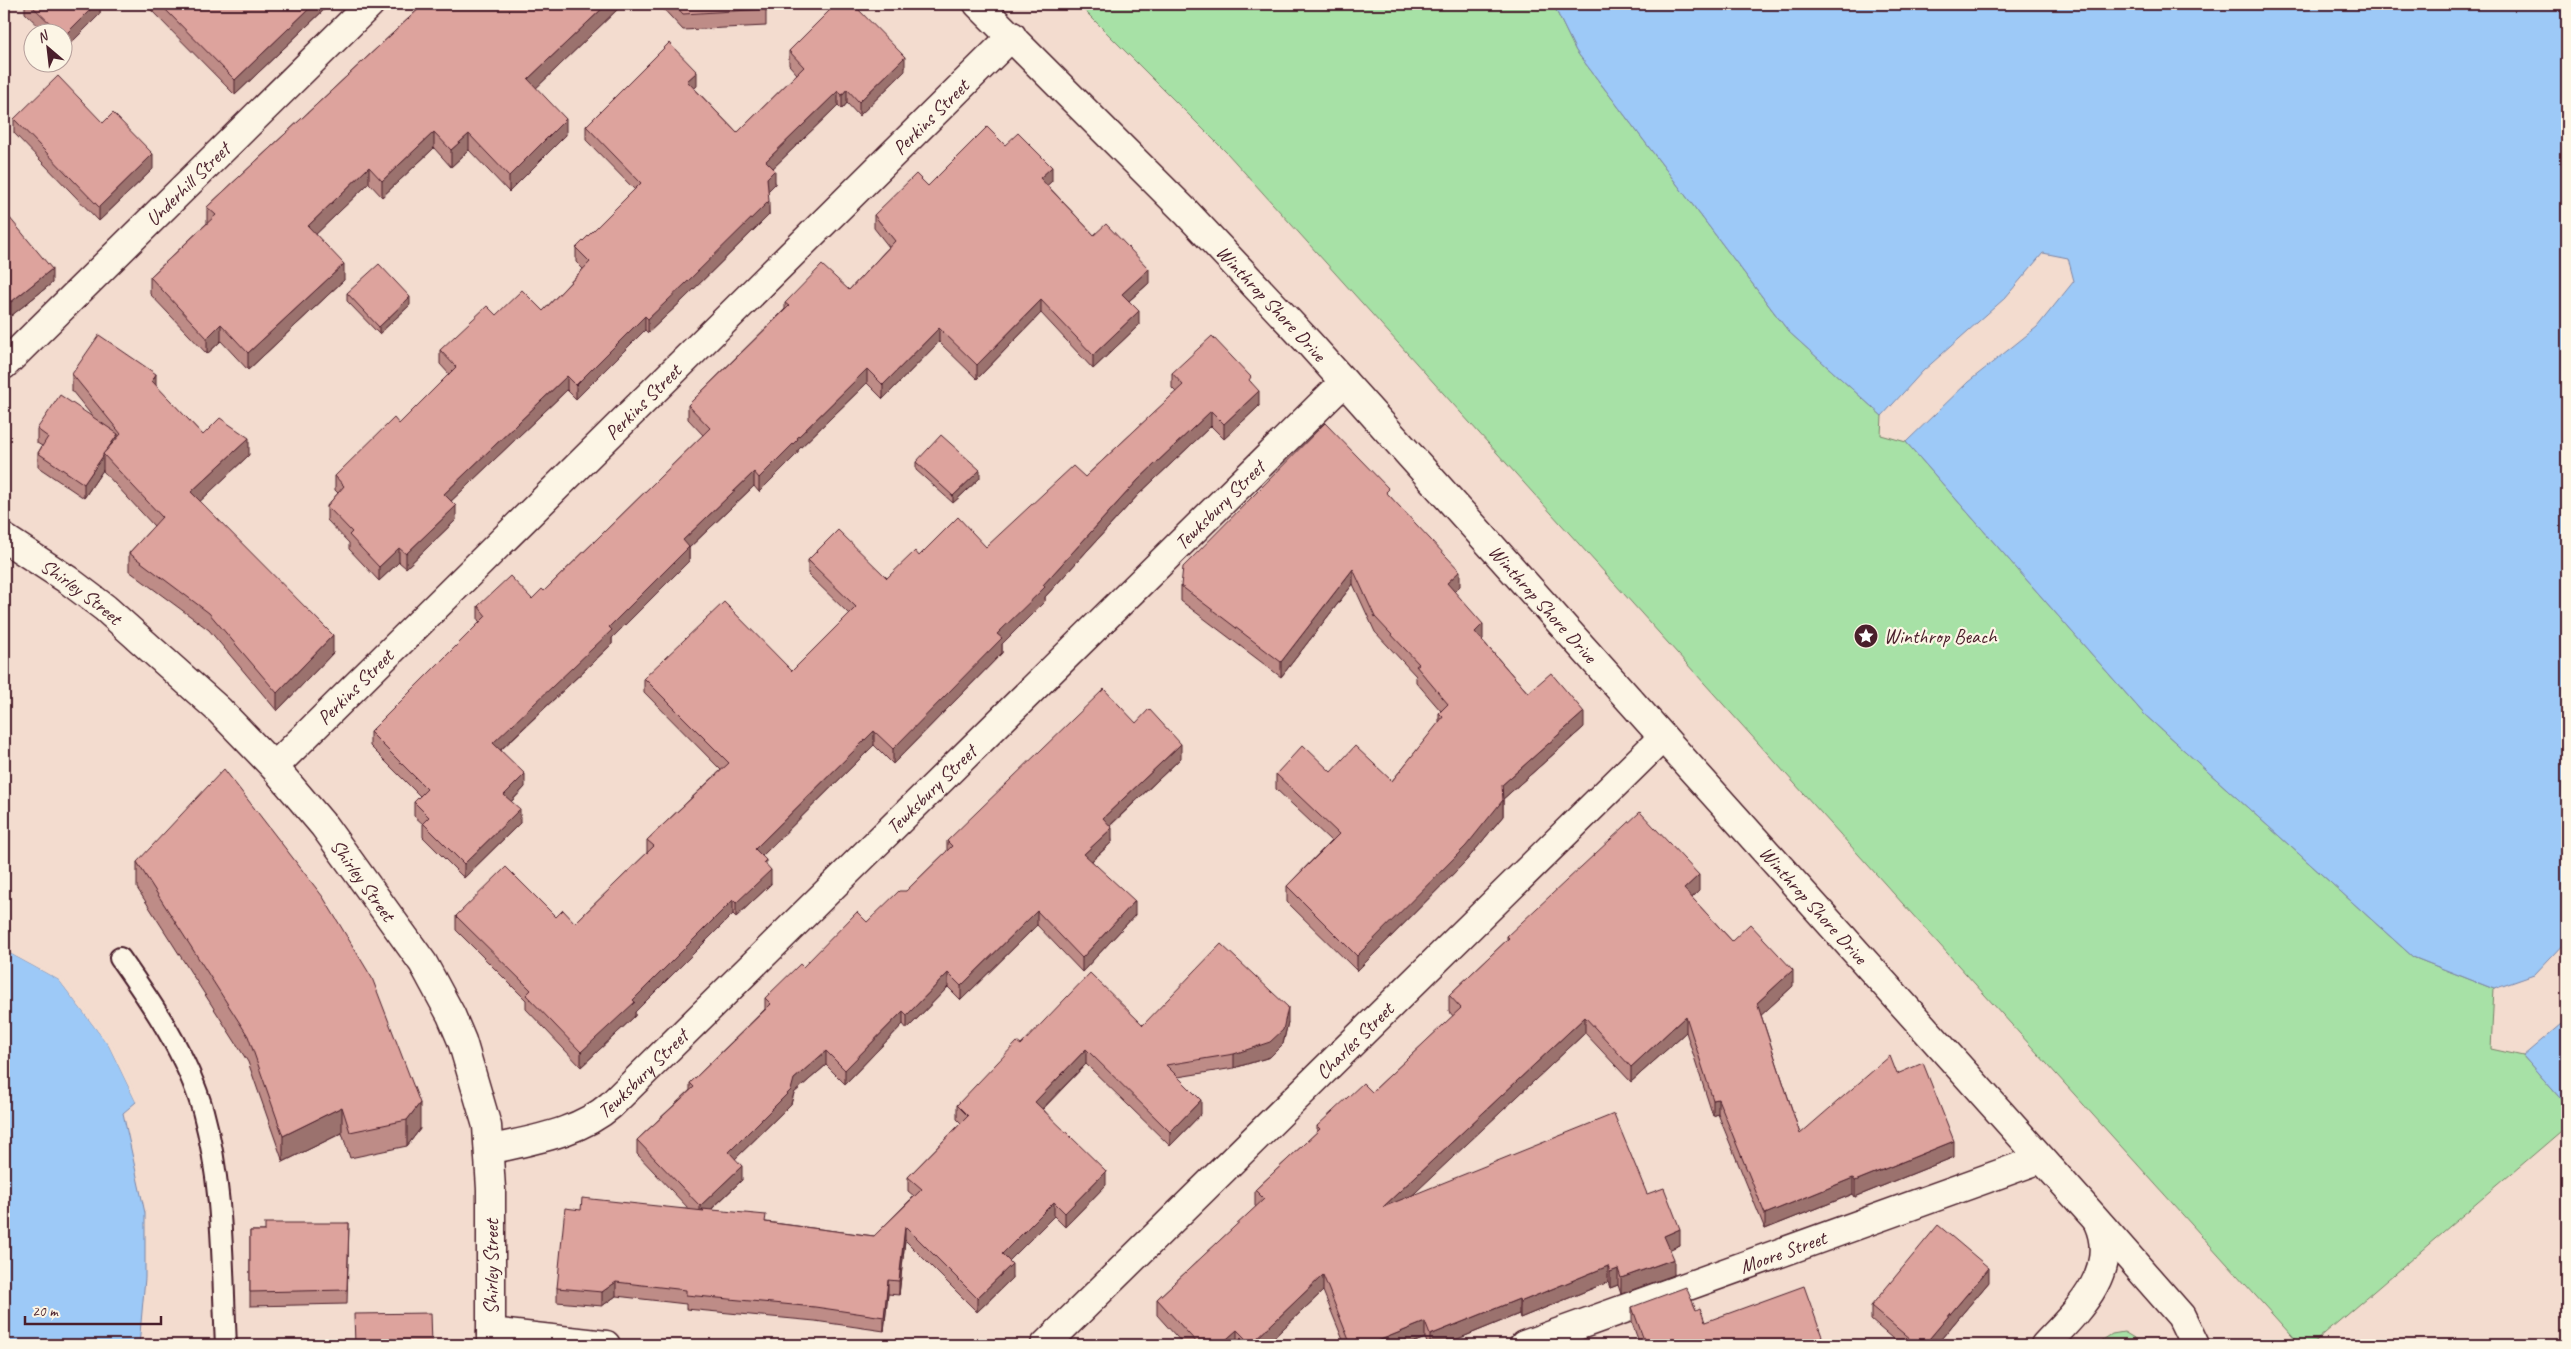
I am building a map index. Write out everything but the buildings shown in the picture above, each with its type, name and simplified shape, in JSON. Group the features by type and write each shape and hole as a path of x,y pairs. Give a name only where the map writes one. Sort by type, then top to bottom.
{"street":[{"name":"Underhill Street","path":"4,365 370,4"},
{"name":"Winthrop Shore Drive","path":"978,4 1012,36 1234,261 1344,382 2093,1216 2181,1316 2195,1345"},
{"name":"Perkins Street","path":"274,767 1012,36"},
{"name":"Tewksbury Street","path":"489,1150 577,1127 596,1118 611,1105 1344,382"},
{"name":"Shirley Street","path":"4,538 68,580 105,608 219,710 274,767 348,857 410,943 437,987 451,1015 470,1065 487,1126 489,1150 491,1338"},
{"name":"Charles Street","path":"1045,1345 1662,737"},
{"name":"Moore Street","path":"1524,1345 2041,1159"},
{"name":"Winthrop Shore Drive","path":"2045,1345 2078,1308 2102,1269 2106,1252 2098,1224 2093,1216"},
{"path":"491,1338 606,1345"}],"lane":[{"path":"120,958 169,1035 190,1075 202,1110 212,1150 218,1195 226,1345"}],"green space":[{"name":"Winthrop Beach","path":"1078,4 1553,4 1576,51 1789,332 1882,416 1881,435 1906,442 2144,714 2413,957 2494,989 2491,1049 2523,1056 2567,1106 2567,1126 2311,1345 2300,1345 1227,153"},
{"path":"2124,1332 2146,1345 2095,1345 2112,1334"}],"water":[{"path":"1553,4 2567,4 2567,940 2534,975 2494,989 2413,957 2144,714 1906,442 1968,382 2037,327 2074,281 2068,258 2043,253 2005,298 1923,371 1882,416 1789,332 1576,51"},
{"path":"4,950 59,980 109,1046 136,1102 123,1113 145,1213 145,1278 139,1345 4,1345"},
{"path":"2567,1019 2567,1106 2523,1056"}],"pier":[{"path":"4,948 61,978 111,1044 138,1100 136,1102 109,1046 59,980 4,950"}],"place":[{"name":"Winthrop Beach","path":"1866,636"}]}
